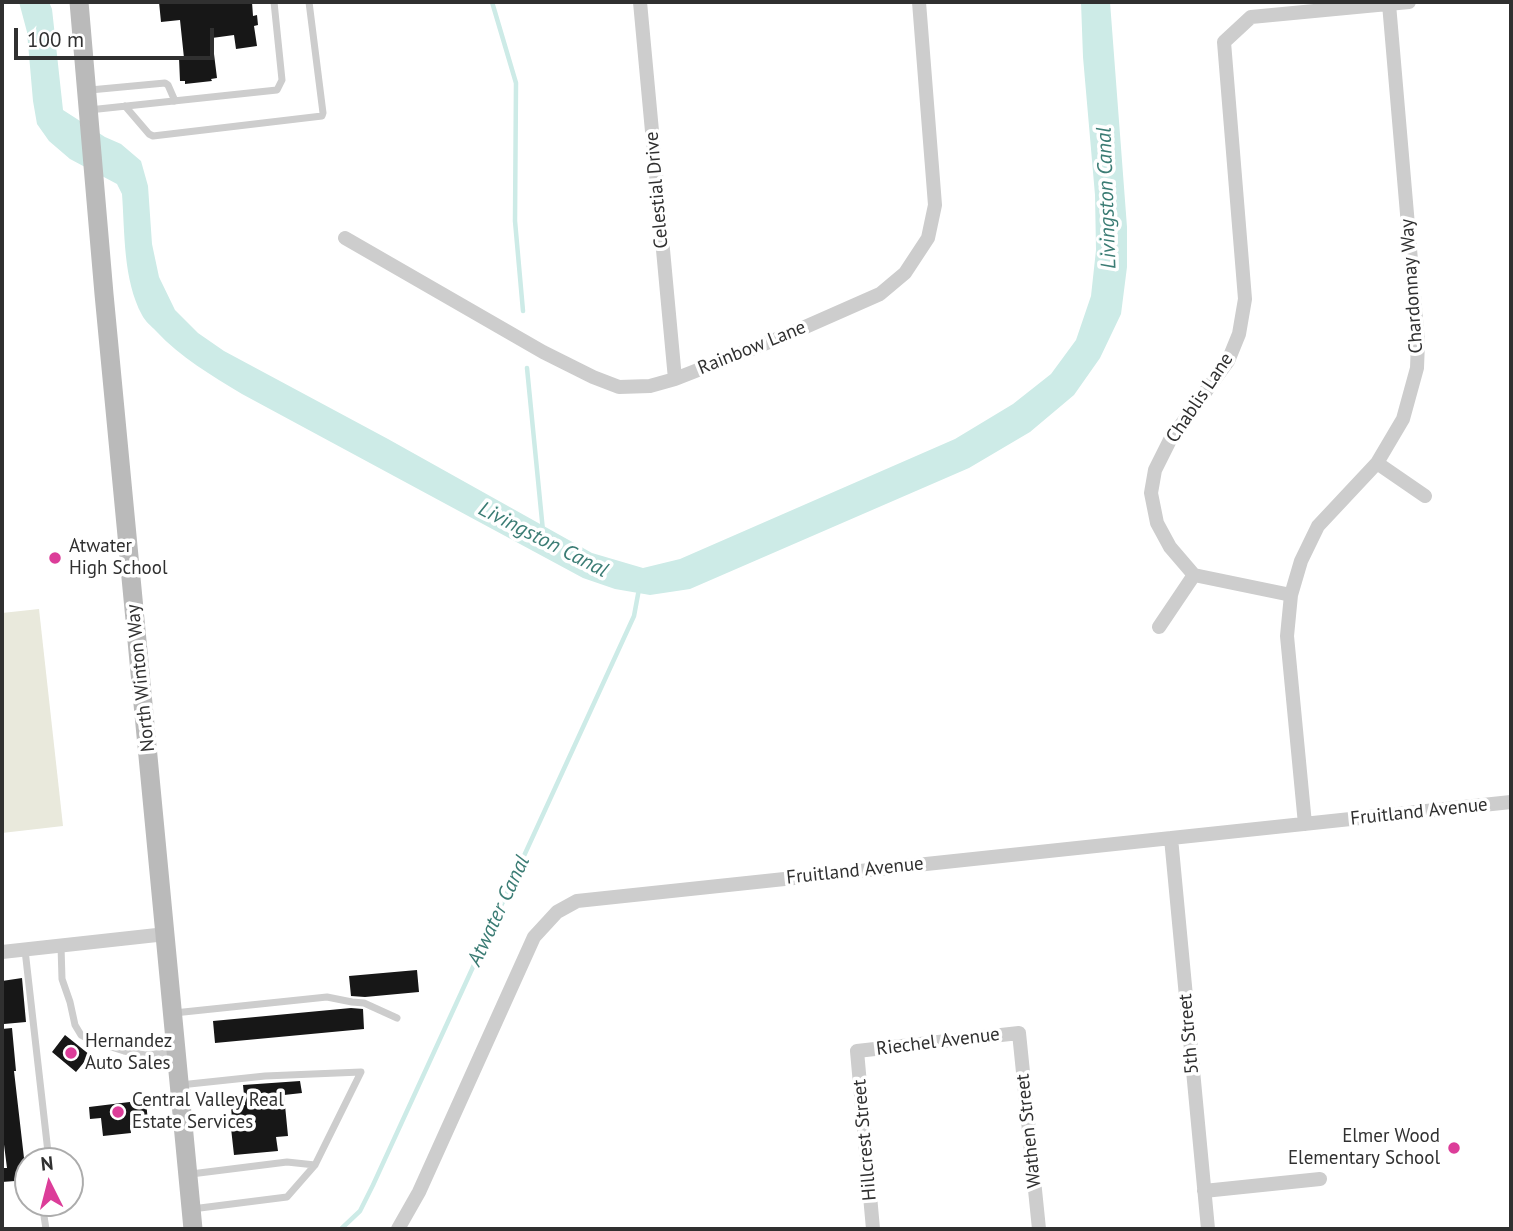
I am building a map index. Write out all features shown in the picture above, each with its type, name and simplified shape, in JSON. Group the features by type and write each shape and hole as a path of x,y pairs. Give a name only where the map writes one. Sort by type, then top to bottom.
{"main road":[{"name":"North Winton Way","path":"79,2 105,308 193,1229"}],"street":[{"name":"Celestial Drive","path":"640,2 675,379"},
{"name":"Rainbow Lane","path":"345,238 543,352 619,387 650,386 675,379 787,335 880,294 905,273 928,238 934,205 919,2"},
{"path":"1272,8 1409,2"},
{"name":"Chardonnay Way","path":"1305,824 1287,636 1291,594 1301,561 1318,526 1377,463 1403,419 1417,368 1418,342 1389,4"},
{"name":"Chablis Lane","path":"1194,575 1170,547 1157,523 1151,493 1155,470 1170,440 1228,361 1239,334 1245,299 1224,42 1251,17 1272,8"},
{"path":"1377,463 1425,496"},
{"path":"1159,627 1194,575 1291,594"},
{"name":"Fruitland Avenue","path":"398,1229 419,1192 534,937 557,912 577,901 1511,802"},
{"name":"5th Street","path":"1171,838 1208,1229"},
{"path":"2,952 166,934"},
{"name":"Riechel Avenue","path":"857,1051 1019,1033"},
{"name":"Wathen Street","path":"1019,1033 1039,1229"},
{"name":"Hillcrest Street","path":"857,1051 873,1229"},
{"path":"1204,1191 1320,1179"}],"lane":[{"path":"88,107 125,106 277,90 282,80 274,2"},
{"path":"125,106 153,136 322,116 309,2"},
{"path":"88,107 161,83 168,85 176,101"},
{"path":"61,946 62,979 75,1025 81,1035 124,1051 145,1055 176,1051"},
{"path":"25,950 47,1147"},
{"path":"173,1013 327,997 364,1003 397,1018"},
{"path":"180,1085 265,1076 361,1072 315,1165 288,1197 191,1209"},
{"path":"188,1174 287,1161 315,1165"}],"shaded area":[{"path":"39,609 63,826 2,833 2,613"}],"water":[{"name":"Livingston Canal","path":"19,2 49,2 52,9 63,110 121,144 141,161 148,186 152,244 159,277 175,310 198,333 224,351 592,553 643,568 680,559 955,439 1013,404 1051,374 1076,340 1091,296 1096,250 1095,195 1081,2 1110,2 1127,227 1127,267 1121,314 1100,358 1074,395 1030,432 969,468 690,589 650,595 615,589 583,578 242,394 197,366 166,341 143,317 131,287 122,194 117,184 70,159 49,141 37,124 27,32"}],"building":[{"path":"159,2 252,2 253,16 257,15 258,25 254,26 257,46 236,49 234,35 212,38 217,78 185,84 185,81 180,81 179,58 184,58 180,20 161,22"},
{"path":"417,970 419,992 351,996 349,976"},
{"path":"22,978 26,1022 4,1024 2,981"},
{"path":"363,1009 364,1029 215,1043 213,1021"},
{"path":"12,1028 23,1147 14,1147 14,1181 2,1182 2,1168 7,1168 2,1129 2,1029"},
{"name":"Hernandez Auto Sales","path":"65,1035 90,1055 76,1072 52,1052"},
{"path":"300,1081 302,1093 284,1095 288,1136 276,1137 278,1151 234,1155 231,1106 245,1105 243,1085"},
{"name":"Central Valley Real Estate Services","path":"146,1100 148,1123 130,1125 131,1133 103,1136 101,1118 90,1119 89,1107"}],"waterway":[{"path":"492,2 516,83 515,221 523,311"},
{"name":"Livingston Canal","path":"527,368 543,531"},
{"name":"Atwater Canal","path":"341,1229 360,1211 373,1185 634,616 639,589"}],"place":[{"name":"Atwater High School","path":"55,558"},
{"name":"Hernandez Auto Sales","path":"71,1053"},
{"name":"Central Valley Real Estate Services","path":"118,1112"},
{"name":"Elmer Wood Elementary School","path":"1454,1148"}]}
